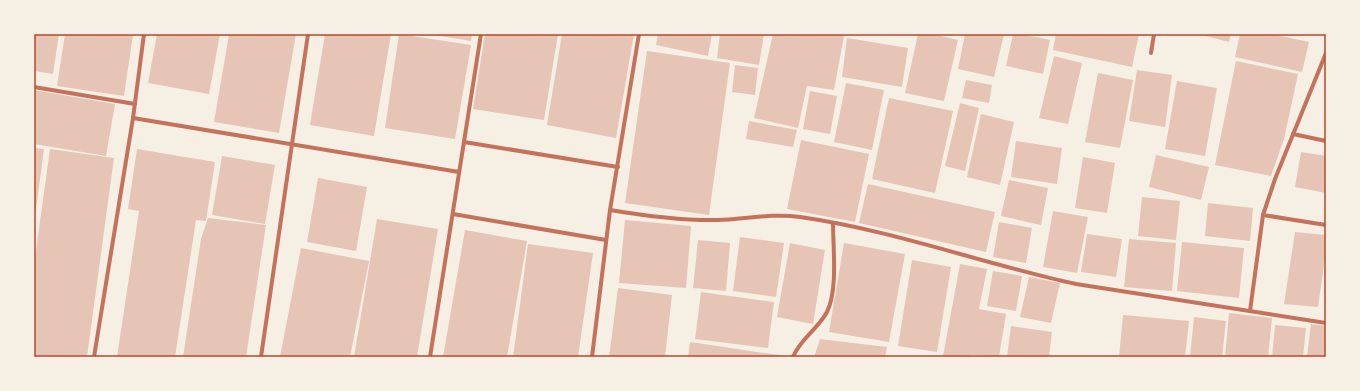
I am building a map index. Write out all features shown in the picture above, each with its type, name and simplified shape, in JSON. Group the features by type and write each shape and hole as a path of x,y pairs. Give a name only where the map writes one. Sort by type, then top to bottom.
{"street":[{"path":"94,357 133,118 144,34"},
{"path":"261,357 308,34"},
{"path":"430,357 481,34"},
{"path":"592,357 610,210 639,34"},
{"path":"1151,53 1154,34"},
{"path":"1250,312 1262,215 1326,53"},
{"path":"34,87 135,104"},
{"path":"133,118 459,172"},
{"path":"1294,134 1326,141"},
{"path":"464,142 618,167"},
{"path":"610,210 654,217 718,220 798,217 833,222 1056,279 1250,312 1326,323"},
{"path":"453,214 606,240"},
{"path":"1262,215 1326,225"},
{"path":"793,357 803,339 820,322 829,306 833,289 833,222"}],"building":[{"path":"34,34 59,34 53,74 34,71"},
{"path":"65,34 133,34 124,96 57,86"},
{"path":"157,34 220,34 209,94 148,83"},
{"path":"229,34 296,34 279,133 214,122"},
{"path":"325,34 391,34 374,136 310,125"},
{"path":"399,34 471,45 455,139 385,128"},
{"path":"428,34 472,34 471,41"},
{"path":"485,34 558,34 544,120 473,109"},
{"path":"562,34 634,34 616,138 547,125"},
{"path":"658,34 712,34 708,56 656,45"},
{"path":"720,34 764,34 759,65 717,58"},
{"path":"773,34 840,34 844,36 834,90 807,86 798,128 754,118"},
{"path":"918,34 932,34 958,40 944,101 905,93"},
{"path":"965,34 1004,34 994,77 958,69"},
{"path":"1013,34 1021,34 1050,40 1043,74 1006,66"},
{"path":"1056,34 1139,34 1132,67 1053,50"},
{"path":"1198,34 1231,34 1229,42"},
{"path":"1240,34 1272,34 1309,42 1302,72 1235,57"},
{"path":"847,38 908,48 902,87 842,77"},
{"path":"647,51 730,63 709,215 625,203"},
{"path":"1054,56 1082,63 1068,124 1039,118"},
{"path":"1236,61 1298,74 1284,139 1271,176 1215,165"},
{"path":"735,65 758,68 755,95 732,92"},
{"path":"1137,70 1172,75 1165,127 1129,121"},
{"path":"1098,73 1133,80 1120,148 1085,142"},
{"path":"966,80 992,85 989,103 962,98"},
{"path":"1177,81 1217,88 1205,156 1165,149"},
{"path":"846,83 884,90 872,150 834,142"},
{"path":"34,90 115,104 106,156 34,144"},
{"path":"810,91 837,96 830,134 803,129"},
{"path":"889,98 953,111 935,193 872,179"},
{"path":"960,103 979,108 965,171 945,166"},
{"path":"981,114 1014,122 1000,185 967,177"},
{"path":"749,121 797,130 793,147 746,139"},
{"path":"801,140 869,154 855,222 787,209"},
{"path":"1016,141 1062,148 1057,184 1011,177"},
{"path":"34,148 44,149 35,217 34,217"},
{"path":"50,149 114,158 87,357 34,357 34,265"},
{"path":"137,149 215,162 206,221 196,220 175,357 117,357 139,211 128,209"},
{"path":"1301,152 1326,156 1326,193 1295,187"},
{"path":"1156,155 1209,167 1201,200 1149,187"},
{"path":"222,156 275,165 265,224 212,215"},
{"path":"1083,157 1115,163 1107,213 1075,208"},
{"path":"318,178 367,187 356,251 307,242"},
{"path":"1009,180 1048,188 1041,225 1001,216"},
{"path":"868,184 995,212 986,252 859,223"},
{"path":"1142,197 1180,201 1176,240 1138,236"},
{"path":"1208,203 1253,208 1250,241 1205,236"},
{"path":"1053,211 1088,217 1077,273 1043,267"},
{"path":"208,218 266,225 246,357 183,357 201,239"},
{"path":"377,219 438,229 417,357 354,357"},
{"path":"625,220 691,226 686,288 619,283"},
{"path":"999,222 1032,228 1026,263 993,257"},
{"path":"465,230 527,241 507,357 443,357"},
{"path":"1295,232 1326,235 1326,250 1318,307 1284,304"},
{"path":"1087,234 1122,239 1116,277 1081,272"},
{"path":"740,237 784,243 776,297 733,291"},
{"path":"1129,239 1176,243 1172,291 1124,287"},
{"path":"698,240 730,243 726,291 693,288"},
{"path":"1182,242 1244,248 1239,298 1177,291"},
{"path":"790,243 825,250 813,324 777,317"},
{"path":"844,243 905,254 889,342 829,332"},
{"path":"528,244 593,253 578,357 513,357"},
{"path":"301,248 369,261 350,357 280,357"},
{"path":"912,260 951,267 937,352 898,346"},
{"path":"960,264 987,269 979,309 1006,314 999,357 971,355 970,357 943,356"},
{"path":"993,271 1022,276 1016,311 987,306"},
{"path":"1029,277 1060,283 1051,323 1020,317"},
{"path":"618,288 672,295 665,357 609,357"},
{"path":"701,292 774,302 768,348 695,339"},
{"path":"1229,313 1272,318 1268,357 1225,357"},
{"path":"1123,315 1189,321 1185,357 1119,357"},
{"path":"1194,317 1226,321 1222,357 1190,357"},
{"path":"1311,324 1326,326 1326,357 1307,357"},
{"path":"1275,325 1306,328 1303,357 1272,357"},
{"path":"1011,326 1052,332 1049,357 1007,357"},
{"path":"820,339 887,347 885,357 814,357"},
{"path":"690,342 785,356 785,357 688,357"}]}
